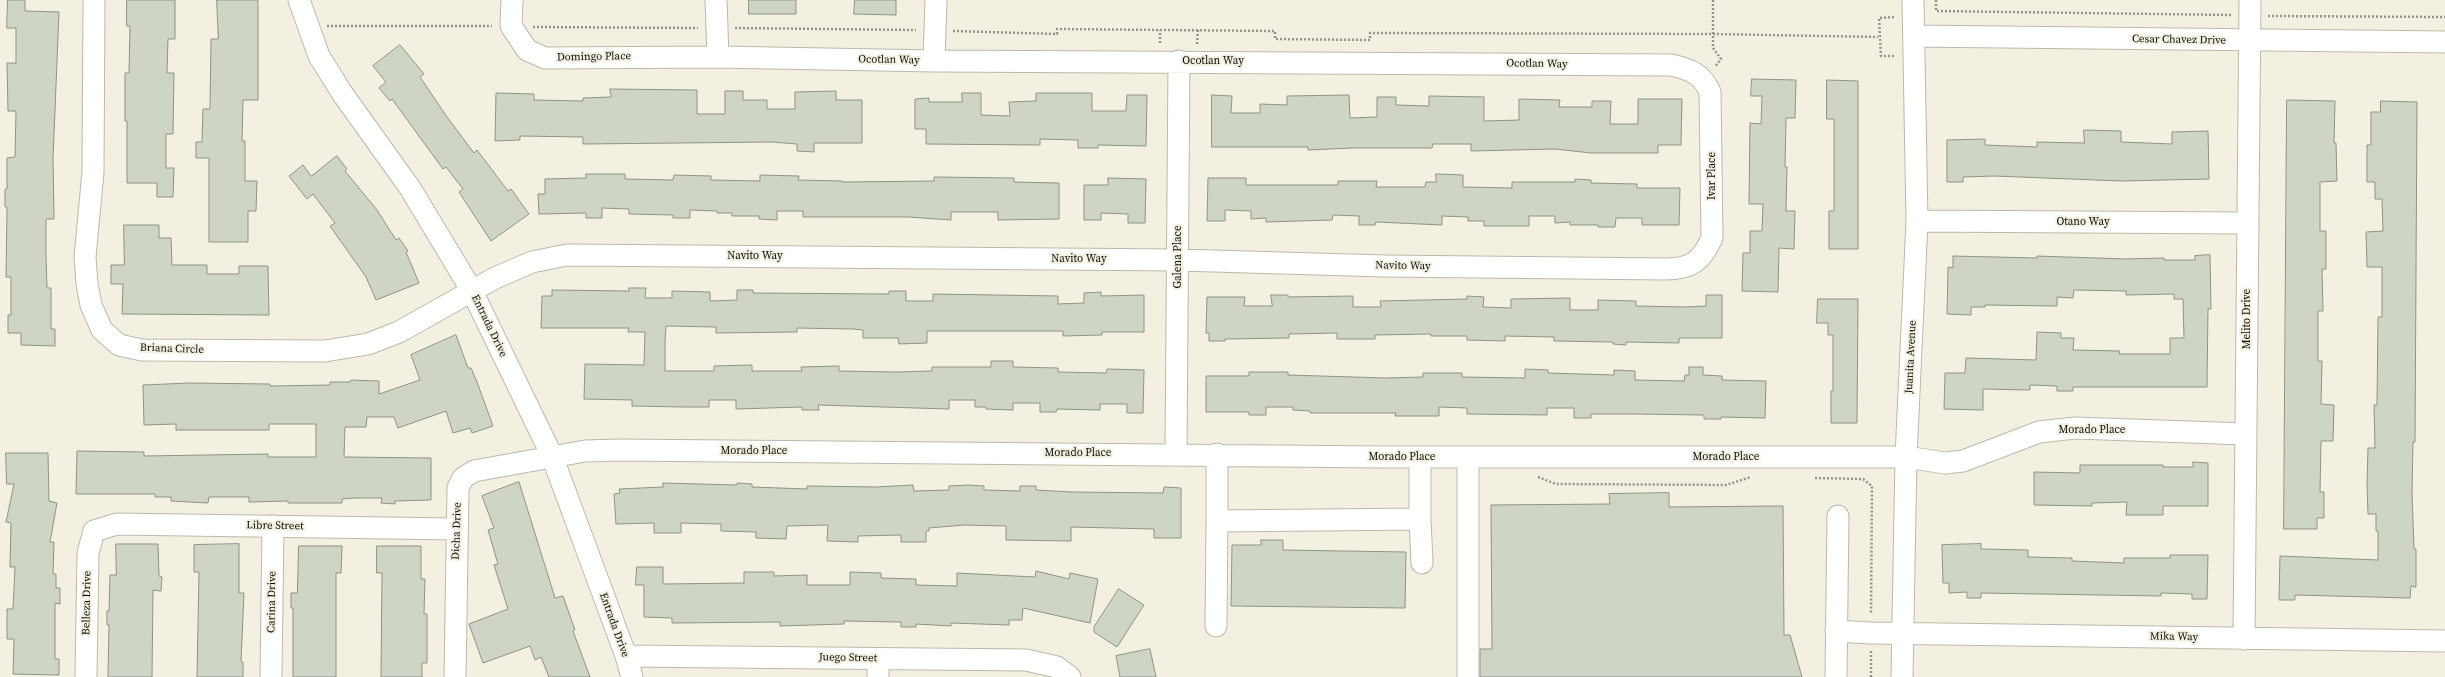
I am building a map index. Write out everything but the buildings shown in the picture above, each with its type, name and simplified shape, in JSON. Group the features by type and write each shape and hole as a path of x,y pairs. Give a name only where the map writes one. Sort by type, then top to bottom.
{"street":[{"name":"Briana Circle","path":"94,0 93,172 85,257 87,284 92,305 102,330 119,345 142,350 326,352 368,344 393,334 472,291"},
{"name":"Entrada Drive","path":"299,0 307,26 319,56 410,188 472,291 552,456 626,656 632,677"},
{"path":"511,26 512,0"},
{"path":"716,0 715,28 718,56"},
{"path":"934,61 936,0"},
{"name":"Juanita Avenue","path":"1902,677 1906,457 1918,220 1913,8"},
{"name":"Melito Drive","path":"2244,639 2250,8"},
{"name":"Domingo Place","path":"511,26 527,50 546,58 718,56"},
{"name":"Cesar Chavez Drive","path":"1914,36 2249,41 2445,42"},
{"name":"Ocotlan Way","path":"718,56 934,61 1179,61 1671,65 1690,69 1705,81"},
{"name":"Galena Place","path":"1176,453 1179,61"},
{"name":"Ivar Place","path":"1692,264 1705,254 1712,238 1712,104 1710,92 1705,81"},
{"name":"Otano Way","path":"1918,220 2248,223"},
{"name":"Navito Way","path":"472,291 495,278 532,262 567,255 1178,260 1385,266 1665,269 1681,269 1692,264"},
{"name":"Morado Place","path":"552,456 585,451 619,450 1176,453 1420,457 1906,457 1945,463 1963,461 2039,432 2075,428 2246,434"},
{"path":"1216,626 1218,454"},
{"name":"Dicha Drive","path":"455,677 456,529 458,488 463,478 474,471 552,456"},
{"path":"1420,457 1422,563"},
{"path":"1468,457 1468,677"},
{"path":"1836,677 1838,516"},
{"path":"1218,522 1420,519"},
{"name":"Libre Street","path":"94,531 116,524 456,529"},
{"name":"Carina Drive","path":"271,677 273,526"},
{"name":"Belleza Drive","path":"86,677 88,553 94,531"},
{"name":"Mika Way","path":"1836,631 1871,633 1902,632 2244,639 2445,641"},
{"name":"Juego Street","path":"626,656 878,668 1026,660 1057,667 1069,675"}],"path":[{"path":"1705,81 1721,59 1713,48 1713,0"},
{"path":"1936,0 1936,11 2250,8 2445,17"},
{"path":"1913,8 1879,18 1878,37 1881,56 1913,57"},
{"path":"307,26 715,28 1057,34 1057,29 1275,31 1274,39 1370,40 1370,33 1713,34 1878,37"},
{"path":"1536,476 1556,484 1726,485 1752,477"},
{"path":"1808,478 1863,479 1872,486 1871,677"}]}
